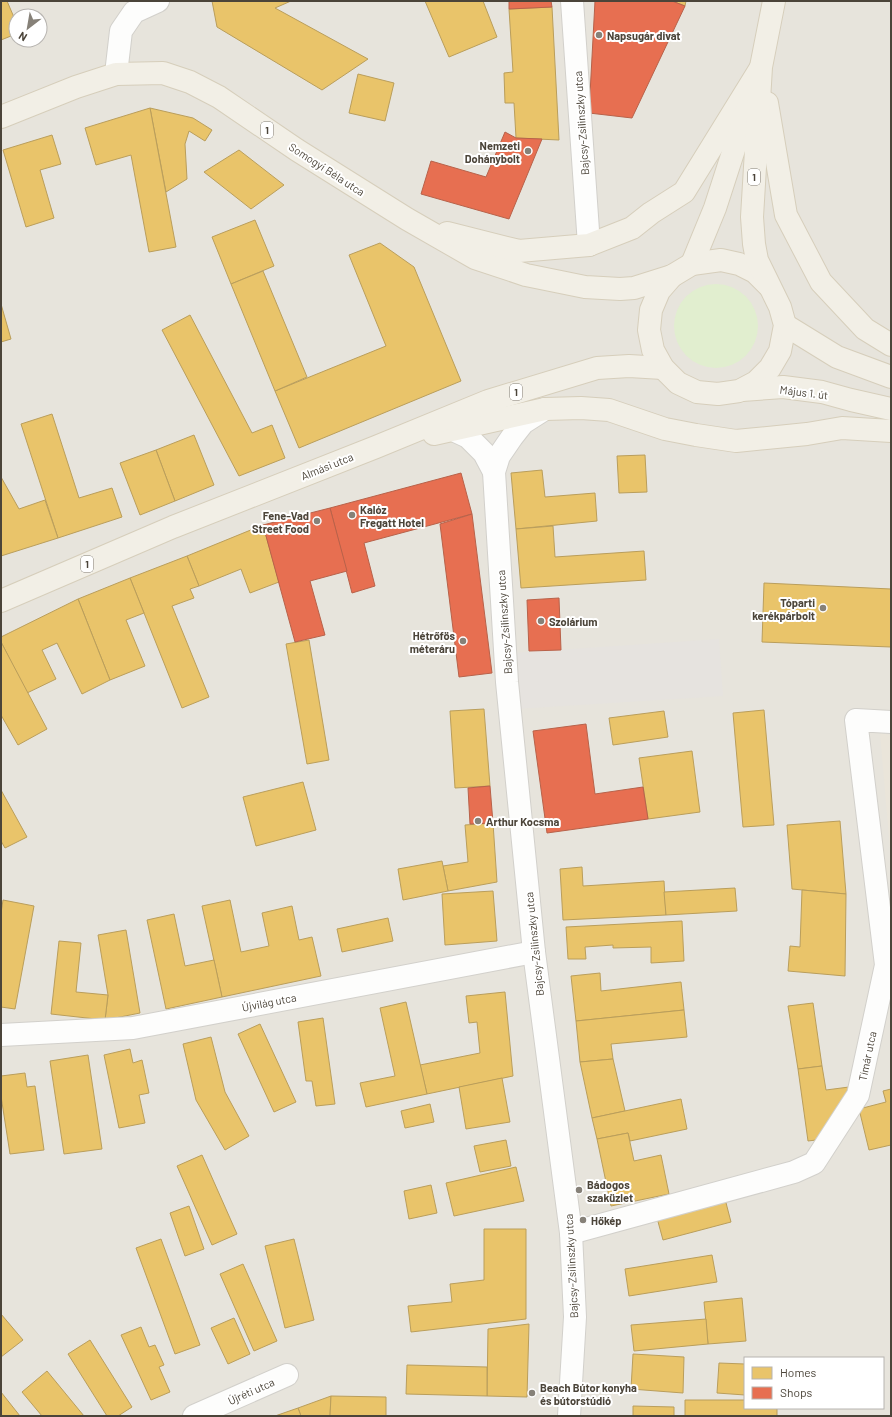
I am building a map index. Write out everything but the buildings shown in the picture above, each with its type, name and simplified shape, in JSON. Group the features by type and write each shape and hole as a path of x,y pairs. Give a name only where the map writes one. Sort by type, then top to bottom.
{"main road":[{"name":"1","path":"692,264 715,208 761,67 774,1"},
{"name":"1","path":"407,219 459,237 519,251 589,245 632,228 651,213 684,192 761,67"},
{"name":"1","path":"672,276 659,291 651,310 649,330 653,350 663,368 678,383 697,392 718,394 739,391 756,382 770,368 780,350 785,325 780,307 757,260 754,244 752,217 761,67"},
{"path":"761,67 786,215 821,282 865,329 891,345"},
{"name":"Somogyi Béla utca","path":"1,117 76,87 116,74 163,74 190,82 218,97 297,150 407,219"},
{"name":"1","path":"407,219 474,258 534,276 585,287 620,289 634,288 672,276 692,264 721,260 739,264 755,272 768,285"},
{"path":"785,325 837,357 891,377"},
{"name":"Almási utca","path":"1,601 173,527 488,401 597,368 629,366 663,368"},
{"name":"Május 1. út","path":"739,391 783,387 822,392 891,409"},
{"path":"376,447 544,409 581,408 609,410 665,429 736,441 807,434 842,428 891,431"}],"street":[{"path":"116,74 121,31 134,12 158,1"},
{"name":"Bajcsy-Zsilinszky utca","path":"572,1 589,245"},
{"name":"Bajcsy-Zsilinszky utca","path":"544,409 523,423 499,456 494,472 507,682 534,952 571,1233 575,1317 569,1416"},
{"name":"Bajcsy-Zsilinszky utca","path":"453,430 468,437 484,453 494,472"},
{"name":"Tímár utca","path":"571,1233 794,1172 814,1163 858,1095 888,967 856,720 891,722"},
{"name":"Újvilág utca","path":"1,1035 133,1028 534,952"},
{"name":"Újréti utca","path":"194,1416 286,1375"}],"shaded area":[{"path":"1,1 891,1 891,1416 1,1416"},
{"path":"719,639 723,696 516,709 512,653"},
{"path":"880,733 891,735 891,861"}],"green space":[{"path":"716,284 732,287 746,296 755,310 758,326 755,342 746,356 732,365 716,368 700,365 686,356 677,342 674,326 677,310 686,296 700,287"}],"place":[{"name":"Napsugár divat","path":"599,35"},
{"name":"Nemzeti Dohánybolt","path":"528,151"},
{"name":"Kalóz Fregatt Hotel","path":"352,515"},
{"name":"Fene-Vad Street Food","path":"317,521"},
{"name":"Tóparti kerékpárbolt","path":"823,608"},
{"name":"Szolárium","path":"541,621"},
{"name":"Hétrőfös méteráru","path":"463,641"},
{"name":"Arthur Kocsma","path":"478,821"},
{"name":"Bádogos szaküzlet","path":"579,1190"},
{"name":"Hőkép","path":"583,1220"},
{"name":"Beach Bútor konyha és bútorstúdió","path":"532,1393"}]}
